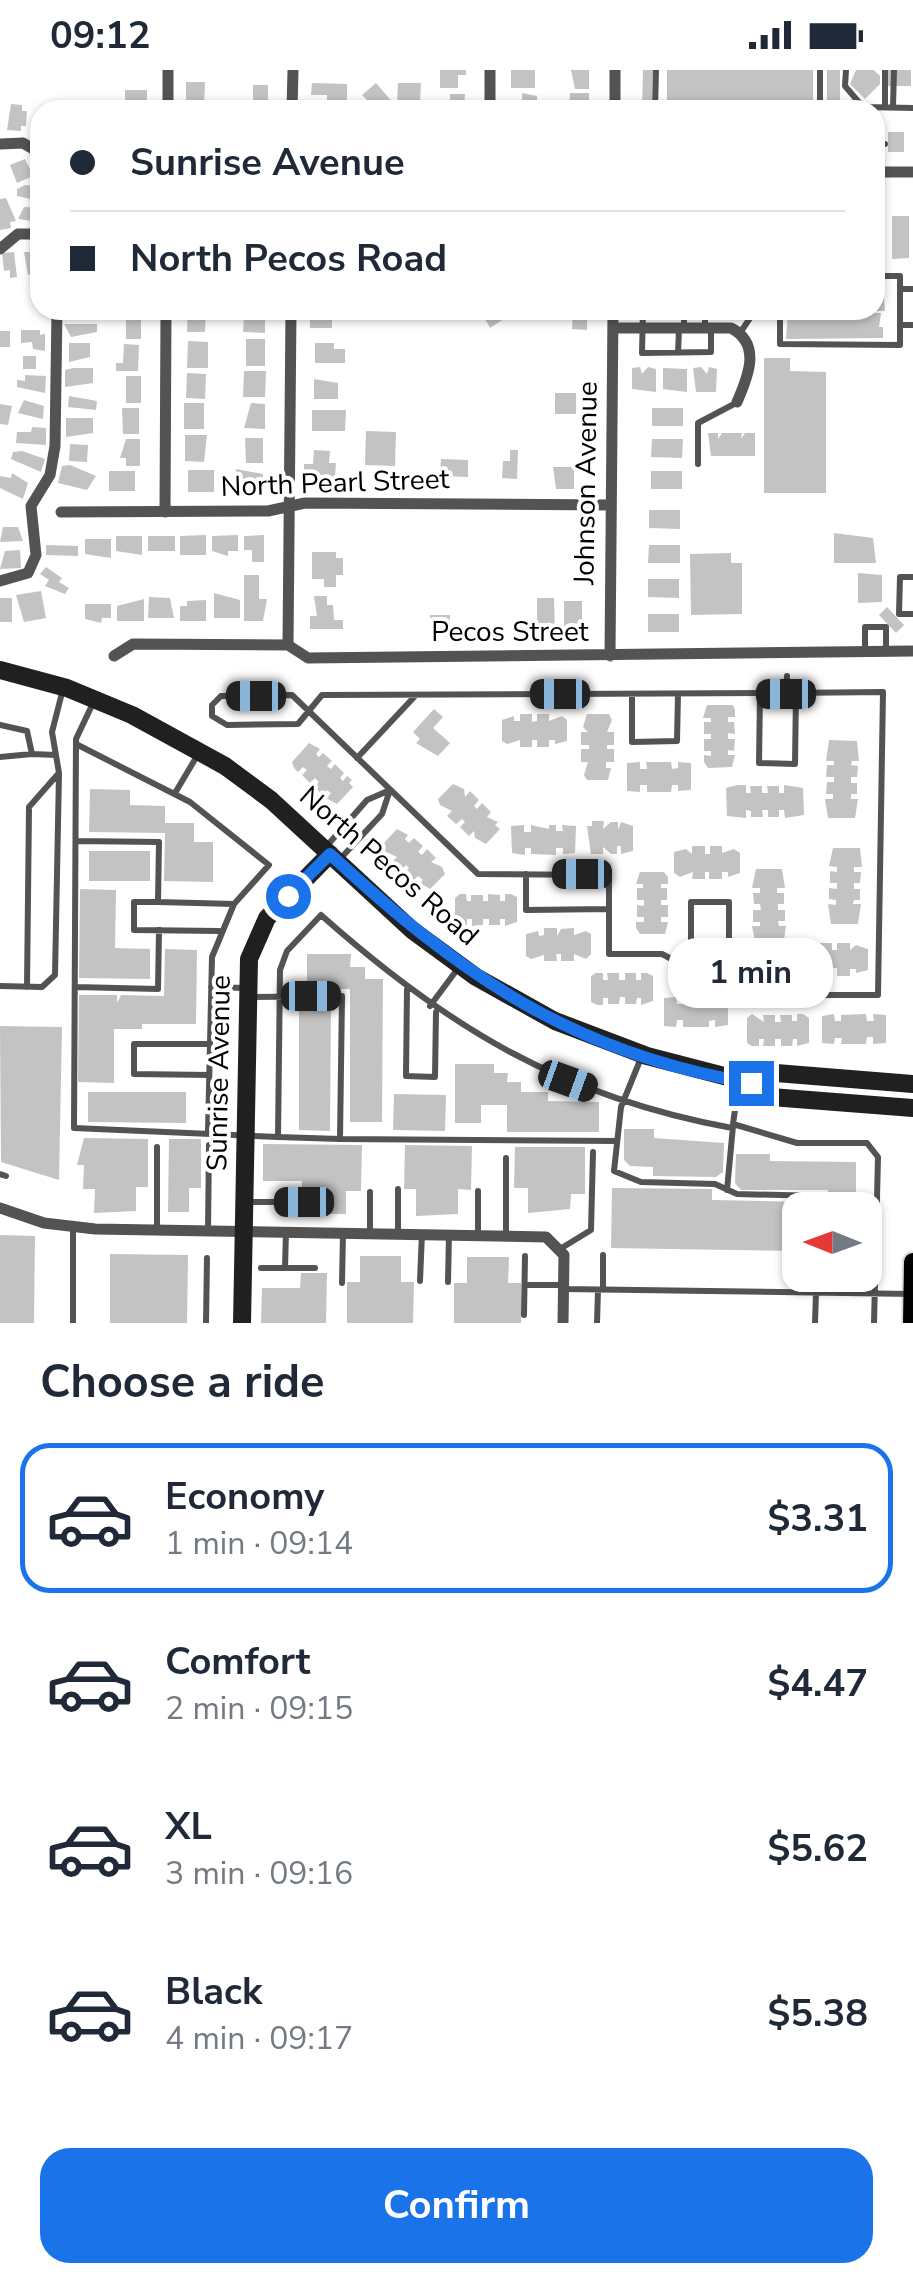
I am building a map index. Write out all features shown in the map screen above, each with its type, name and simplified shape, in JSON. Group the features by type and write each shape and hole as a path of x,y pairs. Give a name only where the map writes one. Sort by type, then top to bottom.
{"main road":[{"name":"North Pecos Road","path":"0,670 64,687 200,751 271,800 412,930 460,966 556,1022 642,1055 745,1082 772,1097 913,1108"},
{"name":"Sunrise Avenue","path":"242,1323 249,959 267,918 331,855"},
{"name":"North Pecos Road","path":"745,1082 776,1073 913,1084"},
{"path":"912,1323 913,1262"}],"street":[{"path":"168,70 168,100"},
{"path":"292,70 292,100"},
{"path":"490,70 490,100"},
{"path":"615,70 615,100"},
{"path":"0,144 30,146"},
{"path":"885,172 913,172"},
{"path":"0,249 18,234 30,234"},
{"path":"0,581 28,573 36,555 31,506 50,474 56,446 57,320"},
{"path":"164,512 166,320"},
{"path":"288,644 291,320"},
{"name":"Johnson Avenue","path":"610,656 613,320"},
{"path":"613,328 708,328 740,333 750,349 749,374 737,402"},
{"name":"North Pearl Street","path":"62,512 164,512 305,503 611,505"},
{"name":"Pecos Street","path":"114,656 133,644 288,644 308,658 913,651"},
{"path":"0,1208 73,1228 546,1236 558,1246 563,1323"}],"lane":[{"path":"656,70 656,100"},
{"path":"820,70 820,100"},
{"path":"846,70 845,86 857,100"},
{"path":"886,70 889,107"},
{"path":"889,107 894,70"},
{"path":"885,107 913,108"},
{"path":"780,320 780,344 900,345 900,276 885,276"},
{"path":"900,289 913,289"},
{"path":"642,320 642,353 711,352 706,320"},
{"path":"678,353 682,320"},
{"path":"740,333 749,320"},
{"path":"900,325 913,325"},
{"path":"698,464 698,423 737,402"},
{"path":"886,651 886,628 900,614 900,577 913,577"},
{"path":"900,614 913,614"},
{"path":"865,651 866,628 886,628"},
{"path":"786,694 787,676"},
{"path":"0,986 42,987 55,976 59,773 52,732 64,687"},
{"path":"760,694 322,695 308,711 298,724 228,726 212,716 212,705 221,696 292,696 308,711 478,874 609,875 610,954 662,954 740,995 878,995 883,692 760,694"},
{"path":"357,758 416,694"},
{"path":"632,694 632,742 662,742 677,741 678,694"},
{"path":"760,694 759,763 795,764 796,694"},
{"path":"95,700 76,744 74,1128 340,1139 617,1141"},
{"path":"0,725 27,731 32,754"},
{"path":"76,744 175,793 269,865 234,904 219,932 212,957 208,1131"},
{"path":"175,793 200,751"},
{"path":"0,757 56,755"},
{"path":"27,987 29,807 59,773"},
{"path":"331,855 382,814 390,790"},
{"path":"331,855 367,800 390,790"},
{"path":"76,842 159,842 158,902"},
{"path":"526,874 526,910 610,908"},
{"path":"219,932 134,930 134,902 234,904"},
{"path":"691,969 691,902 728,902 729,989"},
{"path":"278,1136 280,970 288,951 320,915 433,1009 507,1053 671,1117 733,1126 797,1143 867,1144 878,1157 874,1323"},
{"path":"74,987 158,989 160,930"},
{"path":"407,989 406,1076 434,1076 433,1009 460,966"},
{"path":"211,987 280,996 342,996 340,1139"},
{"path":"209,1075 134,1074 134,1044 210,1044"},
{"path":"642,1055 623,1101 614,1171 642,1182 715,1184 737,1194 782,1195"},
{"path":"727,1190 733,1126 745,1082"},
{"path":"208,1231 209,1144"},
{"path":"156,1230 157,1147"},
{"path":"558,1246 591,1230 592,1152"},
{"path":"506,1158 506,1234"},
{"path":"398,1189 398,1233"},
{"path":"478,1190 478,1234"},
{"path":"370,1192 370,1233"},
{"path":"244,1202 304,1202"},
{"path":"73,1228 73,1323"},
{"path":"285,1268 286,1232"},
{"path":"342,1283 343,1232"},
{"path":"420,1281 422,1234"},
{"path":"448,1282 449,1234"},
{"path":"597,1323 603,1255"},
{"path":"524,1315 525,1256"},
{"path":"206,1323 207,1258"},
{"path":"261,1268 315,1268"},
{"path":"525,1284 600,1290 782,1292"},
{"path":"815,1323 818,1292 912,1294"}],"building":[{"path":"440,70 466,70 466,75 458,75 458,88 440,88"},
{"path":"511,70 535,70 535,88 511,88"},
{"path":"571,70 589,70 589,89 575,89"},
{"path":"643,70 653,70 652,100 642,100"},
{"path":"667,70 813,70 813,100 667,100"},
{"path":"827,70 840,70 840,100 827,100"},
{"path":"856,70 874,70 880,76 880,84 865,99 850,84"},
{"path":"888,70 911,70 911,86 888,86"},
{"path":"186,82 205,82 204,100 186,100"},
{"path":"312,83 347,84 347,100 311,95"},
{"path":"376,83 391,100 367,100 362,95"},
{"path":"398,83 421,83 420,100 397,100"},
{"path":"253,85 268,85 268,100 253,100"},
{"path":"125,90 147,90 147,100 125,100"},
{"path":"522,93 537,96 537,100 522,100"},
{"path":"570,93 589,93 589,100 570,100"},
{"path":"450,94 465,94 465,100 450,100"},
{"path":"11,104 22,105 22,111 27,111 26,126 21,126 21,131 7,130"},
{"path":"888,132 904,132 904,152 888,152"},
{"path":"25,159 30,177 17,183 10,165"},
{"path":"30,185 30,199 17,196 17,189"},
{"path":"6,198 16,221 10,222 11,228 0,230 0,199"},
{"path":"24,207 30,207 30,221 18,219"},
{"path":"892,216 909,216 909,258 892,259"},
{"path":"14,252 17,277 10,278 10,270 4,271 2,253"},
{"path":"24,252 30,252 30,275 28,275"},
{"path":"126,320 141,320 141,339 126,339"},
{"path":"188,320 206,320 205,332 187,332"},
{"path":"244,320 265,320 265,333 243,332"},
{"path":"310,320 332,320 332,328 310,328"},
{"path":"486,320 502,320 490,328"},
{"path":"572,320 587,320 587,330 572,329"},
{"path":"787,320 880,320 879,327 883,327 883,338 786,339"},
{"path":"64,324 97,324 97,332 71,337"},
{"path":"21,330 40,330 40,335 45,334 45,351 33,349 32,342 21,343"},
{"path":"0,331 10,331 10,347 0,347"},
{"path":"246,339 265,339 265,366 246,366"},
{"path":"188,341 208,342 208,368 187,368"},
{"path":"69,343 90,343 90,357 69,362"},
{"path":"315,343 334,343 334,349 345,349 345,363 315,363"},
{"path":"124,344 139,345 138,371 116,371 116,363 123,363"},
{"path":"23,356 36,356 36,369 23,369"},
{"path":"764,358 790,358 790,371 826,372 826,493 764,493"},
{"path":"640,367 642,374 648,367 656,369 656,392 632,389 632,368"},
{"path":"701,367 707,374 709,367 717,369 716,392 696,392 693,368"},
{"path":"93,368 93,383 65,387 65,370"},
{"path":"663,368 687,369 687,392 663,389"},
{"path":"244,371 266,371 265,397 243,397"},
{"path":"187,373 206,374 205,399 186,398"},
{"path":"25,375 46,376 45,393 17,387 17,380 25,381"},
{"path":"126,376 141,376 141,403 126,403"},
{"path":"314,379 338,383 338,399 314,399"},
{"path":"555,393 576,393 576,414 555,414"},
{"path":"69,396 97,401 96,410 68,407"},
{"path":"24,400 44,406 43,419 18,413"},
{"path":"184,403 204,403 204,429 184,429"},
{"path":"251,403 265,404 265,429 244,428"},
{"path":"0,404 12,406 8,425 0,424"},
{"path":"122,408 139,408 139,434 123,434"},
{"path":"652,408 683,408 683,426 652,426"},
{"path":"312,410 346,410 345,431 312,431"},
{"path":"66,418 93,418 93,433 66,437"},
{"path":"32,427 46,428 46,445 16,443 17,432 31,432"},
{"path":"366,431 396,432 395,466 365,465"},
{"path":"708,433 718,433 718,439 722,433 742,433 741,439 745,433 755,433 755,456 711,456"},
{"path":"185,435 207,435 204,462 185,461"},
{"path":"245,438 263,438 263,463 246,463"},
{"path":"126,439 140,439 140,466 126,466 126,458 120,458"},
{"path":"652,439 683,439 682,458 651,457"},
{"path":"70,444 88,445 87,462 69,461"},
{"path":"314,450 330,451 329,463 336,463 335,477 304,473 304,464 313,464"},
{"path":"510,450 518,450 517,479 502,478 503,461 510,461"},
{"path":"13,452 45,459 41,472 11,459"},
{"path":"441,459 468,460 468,477 440,476"},
{"path":"70,465 96,476 87,490 58,483 62,466"},
{"path":"553,467 574,467 574,489 556,489"},
{"path":"236,469 263,474 263,492 237,492"},
{"path":"188,470 214,470 214,492 188,492"},
{"path":"109,471 135,471 135,491 109,491"},
{"path":"651,471 682,471 682,489 651,489"},
{"path":"12,473 28,483 23,499 0,488 0,476 11,478"},
{"path":"649,510 680,510 680,529 649,528"},
{"path":"3,527 18,527 23,541 0,542"},
{"path":"834,533 873,538 876,563 834,563"},
{"path":"206,535 206,555 180,555 180,536"},
{"path":"238,535 238,551 228,551 228,556 212,551 212,536"},
{"path":"264,535 264,562 252,562 252,550 244,550 244,536"},
{"path":"116,536 142,536 142,555 116,551"},
{"path":"148,536 175,536 175,551 148,551"},
{"path":"85,539 111,539 111,558 85,554"},
{"path":"46,545 78,546 78,556 46,555"},
{"path":"649,545 680,545 680,563 648,563"},
{"path":"20,550 21,568 0,569 5,551"},
{"path":"312,552 336,552 336,558 343,558 343,575 336,575 336,587 324,587 324,579 312,579"},
{"path":"731,553 731,563 742,563 742,614 691,615 690,554"},
{"path":"46,567 62,578 59,582 69,588 65,594 45,586 49,580 40,574"},
{"path":"858,573 882,575 882,602 858,603"},
{"path":"244,575 259,575 259,599 267,599 263,621 244,621"},
{"path":"648,579 679,579 679,598 648,597"},
{"path":"41,591 46,618 24,622 16,595"},
{"path":"214,593 240,600 240,618 214,618"},
{"path":"314,596 327,596 327,605 333,605 334,620 343,620 343,629 310,629 310,616 317,616"},
{"path":"149,597 170,598 174,618 148,618"},
{"path":"0,598 12,598 12,622 0,622"},
{"path":"537,598 554,598 555,632 537,632"},
{"path":"144,599 144,621 117,621 117,606"},
{"path":"206,600 206,621 180,621 180,606 187,606 187,601"},
{"path":"564,601 582,601 582,632 564,632"},
{"path":"85,604 111,604 111,618 102,618 101,623 85,619"},
{"path":"887,607 904,625 896,633 879,615"},
{"path":"648,614 679,614 679,632 648,632"},
{"path":"430,615 450,615 450,637 430,637"},
{"path":"707,705 733,705 735,717 728,717 728,722 734,722 735,734 728,733 728,739 735,739 734,751 728,750 728,755 735,755 732,767 708,768 704,762 704,755 711,756 711,751 704,751 704,739 711,739 711,734 704,734 704,722 711,722 711,718 703,718"},
{"path":"434,709 443,717 433,728 450,743 438,756 416,743 420,739 413,732"},
{"path":"520,714 532,714 532,722 537,721 537,714 549,714 549,721 562,716 567,720 567,741 555,744 555,740 549,740 549,747 537,747 537,740 532,740 532,747 520,747 520,740 507,744 502,741 502,720 514,716 514,721 520,721"},
{"path":"587,714 609,714 612,720 607,732 614,732 614,745 607,745 607,749 614,749 614,762 606,762 606,768 611,768 608,780 587,780 584,775 588,762 581,762 581,749 589,749 589,745 581,745 581,732 588,732 583,727"},
{"path":"829,740 857,741 859,761 852,761 851,765 858,766 857,777 851,777 851,783 857,783 857,794 851,794 851,799 858,799 855,818 828,818 825,799 833,799 833,794 826,794 827,782 834,782 834,777 826,777 827,765 834,765 834,761 826,761"},
{"path":"309,743 320,749 316,754 319,757 323,753 332,761 327,766 331,769 335,764 344,773 340,778 343,781 347,776 352,780 349,783 353,787 337,804 326,798 331,793 327,790 323,795 314,787 319,782 315,778 310,783 302,775 307,770 303,767 298,772 294,768 292,762"},
{"path":"640,762 640,769 647,769 646,762 671,762 672,769 678,768 678,762 691,763 691,790 678,791 678,785 672,785 671,792 647,792 647,785 640,785 640,792 627,791 627,763"},
{"path":"453,784 464,789 465,797 470,791 479,800 474,806 477,809 482,803 491,812 487,817 498,822 495,825 500,829 486,844 475,838 474,831 469,836 460,827 465,822 462,819 456,824 447,816 452,811 440,805 438,799"},
{"path":"746,785 746,793 751,793 750,786 762,786 762,793 768,793 767,786 779,786 779,793 784,793 784,785 803,788 804,815 785,818 784,810 779,810 779,817 768,817 768,810 762,810 763,817 751,817 751,811 746,810 746,818 727,816 726,788"},
{"path":"90,789 130,790 130,805 165,806 165,823 194,823 194,842 213,842 213,882 164,881 165,833 89,832"},
{"path":"592,821 604,821 603,829 611,822 618,822 618,830 621,822 633,826 633,851 621,854 621,846 617,846 617,854 611,854 603,847 603,854 591,854 587,826 592,826"},
{"path":"524,825 524,832 531,832 531,825 549,829 549,825 556,825 556,831 563,831 562,825 576,826 575,853 563,854 563,848 556,848 556,855 531,854 531,848 525,848 525,855 512,853 511,826"},
{"path":"397,829 408,835 405,839 409,843 414,838 423,846 418,852 422,855 427,849 436,858 431,862 442,867 445,874 430,889 420,883 423,880 418,876 413,881 404,873 409,868 406,865 401,870 392,862 397,857 384,851 382,845"},
{"path":"692,846 705,846 705,854 710,854 710,846 722,846 722,853 734,849 740,853 740,873 728,877 728,872 722,872 722,879 709,879 709,872 705,872 705,879 692,879 693,872 680,877 674,873 674,852 686,849 692,854"},
{"path":"833,848 860,848 862,867 854,867 854,872 861,872 860,883 854,883 854,889 860,889 860,900 853,904 861,904 858,924 831,924 828,904 836,905 836,900 829,899 829,888 837,889 837,883 830,883 830,871 837,872 837,867 829,866"},
{"path":"89,851 150,851 150,881 89,881"},
{"path":"756,869 782,869 785,888 777,888 777,893 784,893 784,904 778,904 778,910 785,910 785,921 778,921 779,926 786,926 783,946 756,946 752,926 760,926 760,922 753,922 753,910 761,910 760,904 754,904 753,893 760,893 760,888 752,888"},
{"path":"640,872 664,872 668,877 668,884 661,884 661,888 667,888 667,900 661,900 661,905 668,905 668,917 661,917 661,922 668,922 665,934 640,934 636,928 636,922 644,922 644,917 637,917 637,905 644,906 644,900 637,900 637,888 643,888 643,884 636,884"},
{"path":"80,889 116,890 115,948 150,949 150,979 79,978"},
{"path":"466,894 467,901 471,901 471,895 483,895 483,901 488,901 488,894 500,895 500,901 505,901 505,894 511,894 517,897 517,922 505,926 505,919 500,919 500,925 489,925 489,919 483,919 483,925 472,926 472,919 467,919 467,926 460,926 455,923 455,898"},
{"path":"544,928 557,928 557,936 561,929 574,928 574,935 586,931 591,934 591,954 586,959 574,954 574,961 561,961 561,954 556,954 557,961 544,961 544,955 531,959 526,956 526,934 538,931 539,936 544,935"},
{"path":"820,943 832,943 832,950 837,950 837,943 850,943 850,950 856,945 868,949 868,970 856,973 856,969 850,969 850,976 837,976 837,968 833,968 833,976 820,976 820,969 808,973 802,970 802,949 814,946 820,950"},
{"path":"165,949 197,950 196,1024 142,1024 142,1029 114,1029 114,1083 78,1082 79,995 117,995 117,1003 121,995 164,996"},
{"path":"307,954 351,954 350,967 365,967 365,979 383,979 382,1122 350,1122 350,989 307,989"},
{"path":"603,973 603,980 608,980 607,973 619,973 619,980 625,980 625,973 636,973 636,980 641,980 641,973 647,973 653,976 653,1001 641,1005 641,998 637,998 636,1004 625,1004 625,997 620,997 619,1004 608,1004 608,998 603,998 603,1005 597,1005 591,1002 591,976"},
{"path":"676,997 677,1004 683,1004 683,997 708,997 708,1004 715,1004 715,997 728,998 728,1025 715,1027 715,1020 709,1021 709,1027 683,1027 683,1020 677,1020 676,1027 664,1026 664,998"},
{"path":"299,1003 331,1003 330,1131 299,1130"},
{"path":"752,1014 764,1022 763,1015 775,1015 775,1022 781,1022 780,1015 792,1015 792,1021 797,1021 797,1014 803,1014 809,1018 809,1043 797,1046 797,1039 793,1039 792,1046 781,1046 781,1039 775,1039 775,1046 763,1046 764,1039 759,1039 759,1046 752,1046 747,1043 747,1018"},
{"path":"834,1014 835,1021 841,1021 841,1015 866,1014 867,1021 874,1021 873,1014 886,1015 886,1043 873,1044 873,1037 867,1037 866,1044 841,1044 842,1038 835,1038 834,1044 822,1043 822,1016"},
{"path":"0,1026 62,1027 59,1180 1,1162"},
{"path":"455,1064 494,1064 494,1073 508,1073 507,1082 521,1082 521,1092 548,1092 548,1101 599,1102 599,1132 507,1132 507,1105 481,1105 481,1123 455,1123"},
{"path":"88,1092 186,1092 186,1123 88,1122"},
{"path":"394,1094 446,1095 445,1131 393,1130"},
{"path":"624,1129 654,1129 654,1138 724,1143 723,1172 716,1177 653,1176 653,1167 630,1166 624,1160"},
{"path":"84,1138 148,1139 148,1187 136,1187 136,1211 94,1213 95,1189 83,1189 84,1165 77,1165"},
{"path":"169,1139 201,1139 201,1188 189,1188 189,1212 168,1212"},
{"path":"263,1144 362,1145 361,1191 346,1191 346,1214 327,1214 327,1197 301,1196 302,1181 263,1181"},
{"path":"405,1145 472,1146 471,1190 458,1189 458,1214 416,1216 416,1189 404,1189"},
{"path":"515,1147 585,1147 585,1194 571,1194 570,1209 528,1213 528,1188 514,1188"},
{"path":"736,1154 770,1154 770,1161 856,1162 856,1192 741,1190 735,1183"},
{"path":"612,1188 712,1189 712,1200 782,1201 782,1251 611,1248"},
{"path":"0,1235 35,1236 34,1323 0,1323"},
{"path":"110,1254 188,1255 187,1323 110,1323"},
{"path":"360,1256 401,1256 401,1282 414,1282 413,1323 347,1323 347,1282 360,1282"},
{"path":"467,1257 509,1257 508,1283 521,1283 521,1323 454,1323 454,1283 467,1283"},
{"path":"301,1273 327,1273 326,1323 261,1323 262,1288 300,1288"}],"route":[{"path":"288,896 330,854 412,930 516,1001 608,1043 751,1083"}]}
